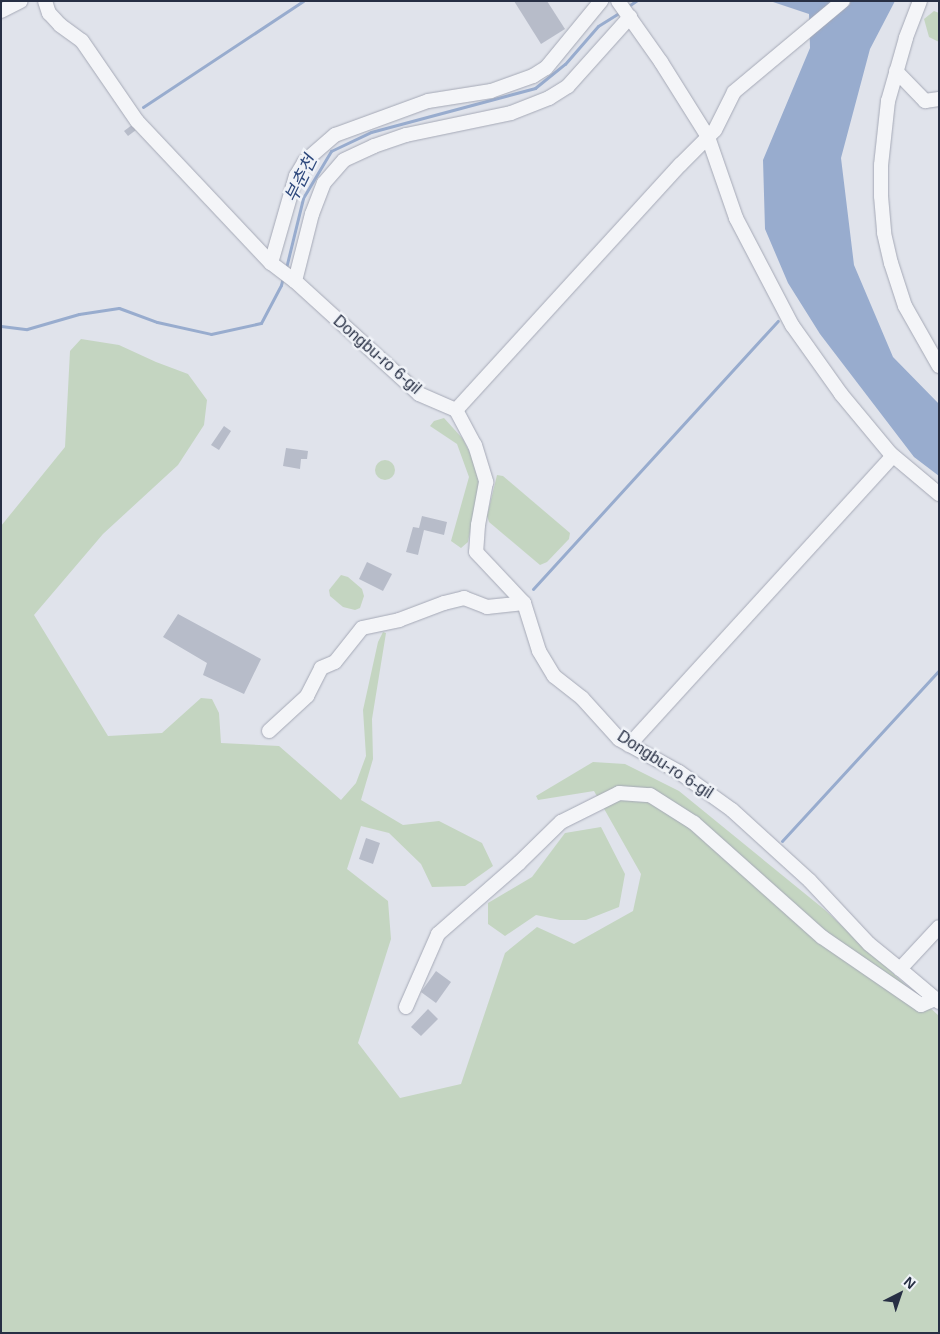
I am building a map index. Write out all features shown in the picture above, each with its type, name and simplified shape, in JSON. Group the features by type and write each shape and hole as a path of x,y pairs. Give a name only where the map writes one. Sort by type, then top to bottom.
{"street":[{"path":"1,11 21,1"},
{"name":"Dongbu-ro 6-gil","path":"45,1 49,13 60,25 82,41 137,121 271,263 295,281 419,394 456,410 475,445 486,482 478,525 476,552 524,603 539,651 554,676 582,698 619,739 679,772 732,810 810,881 869,944 937,1001"},
{"path":"271,263 296,176 305,161 335,136 428,101 492,91 533,76 546,68 601,1"},
{"path":"618,1 708,137 736,218 792,325 840,394 893,456 939,494"},
{"path":"456,410 715,130 727,101 734,92 843,1"},
{"path":"920,1 888,101 884,133 881,196 884,233 891,263 905,306 939,366"},
{"path":"295,281 312,214 324,183 344,160 374,146 406,135 511,113 549,98 568,86 630,17"},
{"path":"896,72 925,101 939,99"},
{"path":"629,745 893,456"},
{"path":"269,732 306,696 321,668 335,662 362,628 399,620 444,602 464,598 487,607 524,603"},
{"path":"406,1007 438,934 519,863 561,822 619,793 650,795 694,823 822,937 921,1005 937,1001"},
{"path":"900,969 939,927"}],"green space":[{"path":"934,11 939,13 939,42 929,37 924,19"},
{"path":"81,339 119,345 188,374 207,400 204,425 178,465 103,534 34,615 108,736 162,733 201,698 212,699 219,713 221,743 279,746 341,800 356,783 366,756 363,710 378,642 383,632 386,633 372,719 373,759 361,800 403,825 439,821 482,843 493,866 465,886 432,887 421,864 389,833 361,826 347,869 388,901 391,939 358,1043 400,1098 461,1084 505,953 537,927 574,944 633,911 641,874 594,791 538,800 536,796 593,762 625,764 679,791 825,910 939,1016 939,1333 1,1333 1,526 65,447 70,351"},
{"path":"444,418 463,439 475,463 479,484 468,542 461,548 451,541 469,477 457,444 430,426 434,421"},
{"path":"381,460 389,460 395,466 395,474 389,480 381,480 375,474 375,466"},
{"path":"497,475 503,476 570,533 569,539 547,562 540,565 489,522 487,516"},
{"path":"341,575 348,577 362,589 364,596 360,608 355,610 343,607 330,596 329,590"},
{"path":"601,827 625,874 619,907 586,920 560,920 536,915 505,936 488,924 488,903 532,877 565,833"}],"water":[{"path":"770,1 895,1 870,49 841,158 854,265 893,357 939,404 939,476 914,457 820,334 788,283 765,229 763,160 810,48 809,14"}],"building":[{"path":"514,1 547,1 565,29 541,44"},
{"path":"132,125 136,130 128,136 124,131"},
{"path":"224,426 231,431 219,450 211,445"},
{"path":"286,448 308,451 307,459 301,459 300,469 283,466"},
{"path":"422,516 447,522 444,535 424,530 418,555 406,552 413,527 419,528"},
{"path":"367,562 392,574 383,591 359,579"},
{"path":"178,614 261,659 244,694 203,675 207,663 163,637"},
{"path":"366,838 380,843 373,864 359,859"},
{"path":"436,971 451,982 436,1003 421,992"},
{"path":"428,1009 438,1019 421,1036 411,1027"}],"waterway":[{"path":"143,107 303,1"},
{"name":"부춘천","path":"627,7 636,1"},
{"name":"부춘천","path":"286,268 303,198 331,151 371,132 535,88 565,64 598,26 620,12"},
{"name":"부춘천","path":"1,326 27,329 79,314 119,308 157,322 211,334 261,323 281,285 283,277"},
{"path":"533,589 778,321"},
{"path":"782,841 939,670"}]}
